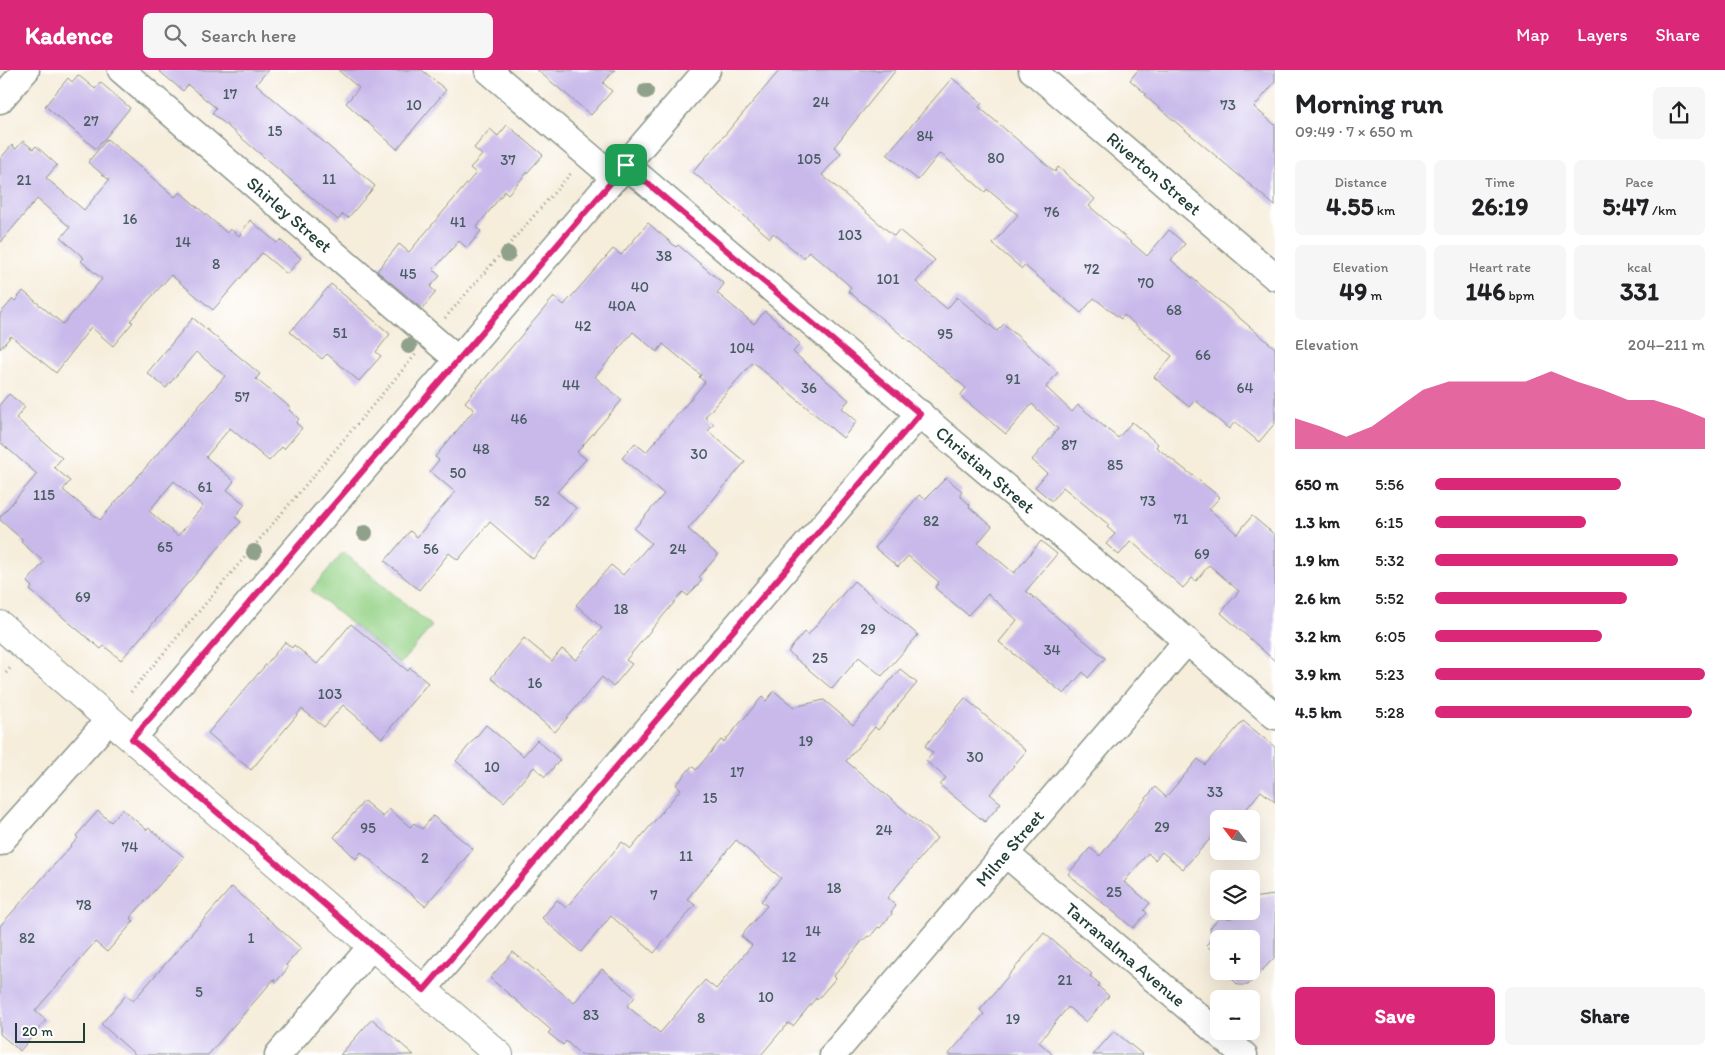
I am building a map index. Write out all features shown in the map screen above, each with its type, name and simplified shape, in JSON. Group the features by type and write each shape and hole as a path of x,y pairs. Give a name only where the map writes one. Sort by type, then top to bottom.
{"street":[{"path":"0,100 26,70"},
{"name":"Shirley Street","path":"121,70 458,360"},
{"name":"Christian Street","path":"488,70 621,172 920,414 1275,716"},
{"path":"132,739 707,70"},
{"name":"Riverton Street","path":"1032,70 1275,277"},
{"path":"424,990 920,414"},
{"path":"0,625 499,1055"},
{"name":"Milne Street","path":"833,1055 1187,641"},
{"path":"0,842 109,720"},
{"name":"Tarranalma Avenue","path":"1006,854 1244,1055"},
{"path":"278,1055 372,947"}],"path":[{"path":"442,321 575,169"},
{"path":"131,692 420,349"}],"green space":[{"path":"343,552 432,626 400,664 311,590"}],"building":[{"path":"158,70 268,70 256,84 375,186 348,218 343,214 338,220 212,113 216,108 188,85 183,91"},
{"path":"338,70 422,70 446,90 397,149 346,103 359,88"},
{"path":"537,70 615,70 603,83 612,91 591,115"},
{"path":"780,70 896,70 834,147 841,153 822,175 894,236 899,230 935,260 916,282 947,309 957,297 997,331 1004,324 1058,372 1046,387 1072,412 1078,405 1118,438 1132,422 1158,444 1156,447 1220,497 1209,509 1237,534 1252,516 1275,535 1275,661 1221,613 1239,591 1209,565 1196,581 1192,578 1183,588 1131,541 1119,555 1106,544 1115,534 1107,527 1109,525 1063,487 1052,501 1035,487 1047,473 1032,460 1058,429 1032,404 1006,434 960,396 966,388 848,291 851,287 809,251 804,258 773,233 770,238 693,172"},
{"path":"1138,70 1275,70 1275,82 1254,107 1275,125 1275,206 1145,96 1146,94 1130,80"},
{"path":"78,75 95,89 100,82 130,108 96,149 45,106 68,78 72,82"},
{"path":"952,78 982,103 979,107 1055,172 1058,167 1095,199 1089,206 1147,256 1169,230 1185,244 1171,260 1275,348 1275,423 1259,442 1235,422 1229,429 1195,400 1189,407 1154,377 1172,356 1124,315 1121,319 1094,298 1081,313 1024,265 1022,269 993,244 1018,215 987,189 985,192 940,153 918,180 887,154"},
{"path":"507,125 543,155 508,194 505,191 476,228 481,231 467,248 459,241 433,270 440,276 430,287 436,292 422,309 377,271 399,244 409,252 476,173 470,168 482,155 474,148 490,129 498,136"},
{"path":"107,139 175,197 180,192 227,233 230,229 239,236 250,220 277,243 280,240 301,258 287,274 262,253 213,310 171,275 130,321 133,322 113,346 91,327 56,373 11,336 0,349 0,314 23,291 63,324 102,279 81,261 84,258 61,238 70,227 37,199 0,243 0,159 12,145 16,149 23,141 33,149 36,146 57,165 46,178 84,210 109,180 88,162"},
{"path":"648,223 676,247 678,245 724,284 717,293 754,324 765,311 783,327 800,344 793,352 849,400 842,408 857,421 843,438 753,362 705,417 714,424 708,431 745,462 688,529 718,555 699,577 702,580 688,596 683,592 626,660 632,664 613,687 602,677 555,732 491,678 524,638 552,661 562,649 576,660 602,628 576,605 611,565 623,575 651,543 634,529 664,494 622,458 635,443 646,452 705,382 699,377 701,375 663,344 657,352 633,332 595,377 622,400 577,452 586,459 557,492 576,508 533,559 490,522 458,560 449,553 419,590 385,561 410,531 417,537 455,492 430,471 439,460 435,457 474,410 465,402 554,297 564,305 613,249 621,255"},
{"path":"331,284 390,334 376,352 381,356 359,381 327,354 322,359 290,332"},
{"path":"193,318 260,374 256,379 291,408 289,410 299,419 296,423 302,428 284,449 282,447 269,461 230,428 206,457 234,481 227,490 245,504 235,517 241,522 121,660 104,646 101,649 30,590 32,587 27,582 44,562 21,542 23,540 0,520 0,517 37,474 0,442 0,404 9,394 25,407 16,418 62,458 54,467 70,481 63,490 100,520 225,376 196,352 166,388 147,373","holes":["174,481 203,506 178,536 149,511"]},
{"path":"946,478 962,491 959,495 970,505 969,507 992,526 978,543 1014,573 1041,541 1057,554 1026,591 1105,658 1088,678 1083,672 1064,694 999,642 1017,620 988,594 968,615 935,588 939,582 908,556 898,567 875,548 919,495 925,499"},
{"path":"854,581 918,635 882,676 859,657 832,689 788,652 804,632 808,635"},
{"path":"351,624 408,671 410,668 428,683 382,738 343,705 324,727 302,709 251,770 208,733 285,642 292,648 294,645 317,664"},
{"path":"900,669 917,683 878,730 875,727 846,761 937,838 887,898 896,906 891,912 892,914 870,937 868,936 862,941 834,976 836,978 817,1000 816,998 793,1026 788,1023 761,1055 581,1055 566,1041 563,1045 548,1033 551,1030 490,978 513,952 574,1003 602,969 635,997 627,1006 660,1033 705,980 716,989 752,945 741,936 767,906 761,901 781,878 736,840 687,899 695,905 654,953 611,916 581,952 542,918 557,900 566,908 622,842 631,849 681,789 676,785 692,766 696,770 721,740 724,742 762,697 766,701 774,691 794,707 824,700 853,725"},
{"path":"965,698 1026,751 990,794 1001,803 985,822 940,785 946,778 926,761 933,753 925,746"},
{"path":"1243,721 1275,747 1275,802 1261,791 1245,810 1210,810 1210,839 1183,869 1162,852 1155,860 1148,853 1124,882 1150,903 1144,910 1147,913 1133,928 1068,874 1090,848 1100,856 1155,787 1166,797 1198,759 1205,765"},
{"path":"486,725 523,756 537,740 560,760 545,777 534,767 504,802 456,761"},
{"path":"364,801 383,817 389,809 410,827 414,823 422,829 433,816 473,849 425,906 361,852 356,859 334,837"},
{"path":"122,809 147,830 149,828 184,857 130,918 134,921 107,952 95,942 35,1011 46,1020 20,1051 0,1034 0,926 78,838 76,836 98,811 111,822"},
{"path":"232,887 301,948 286,965 288,968 276,982 274,979 208,1055 136,1055 101,1024 126,995 133,1001"},
{"path":"1275,895 1275,957 1260,973 1260,930 1210,930 1210,928 1217,920 1260,920 1260,897"},
{"path":"1044,933 1092,974 1090,976 1100,984 1098,986 1109,996 1086,1022 1068,1007 1039,1042 1053,1055 948,1055 984,1014 980,1010"},
{"path":"1233,980 1253,980 1248,985 1238,985"},
{"path":"372,1019 414,1055 340,1055"},
{"path":"1114,1031 1143,1055 1093,1055"}],"route":[{"path":"626,165 920,414 424,990 132,739 626,165"}]}
